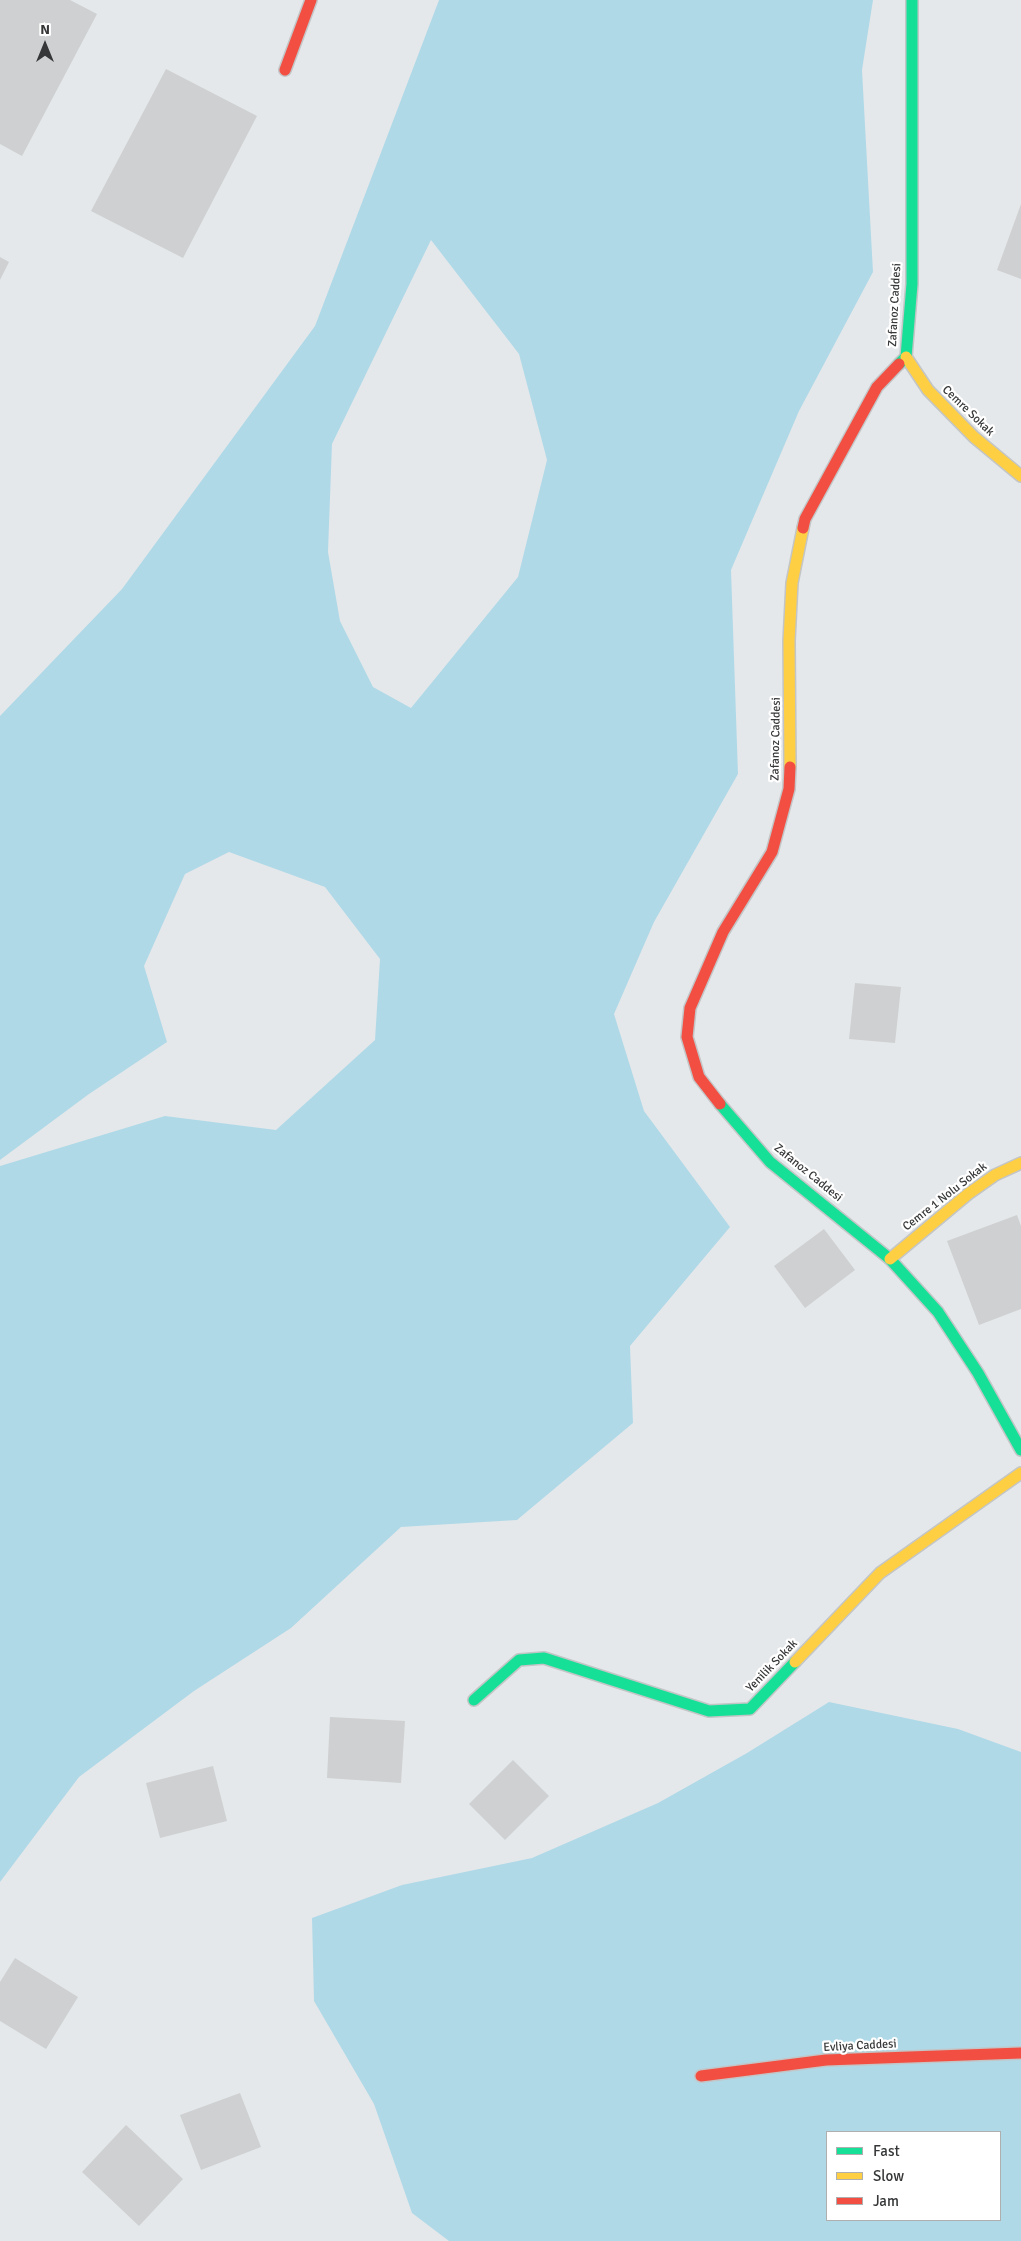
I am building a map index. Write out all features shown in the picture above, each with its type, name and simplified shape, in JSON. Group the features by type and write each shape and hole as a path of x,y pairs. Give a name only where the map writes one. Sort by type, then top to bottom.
{"street":[{"path":"285,70 311,0"},
{"name":"Zafanoz Caddesi","path":"912,0 912,284 906,356 877,387 805,519 792,583 788,641 791,714 788,789 772,852 723,932 690,1008 686,1038 699,1077 731,1119 770,1162 890,1259 938,1312 978,1373 1021,1450"},
{"name":"Cemre Sokak","path":"906,356 928,390 974,437 1021,476"},
{"name":"Cemre 1 Nolu Sokak","path":"890,1259 995,1174 1021,1163"},
{"name":"Yenilik Sokak","path":"474,1700 519,1660 544,1658 710,1711 750,1708 880,1573 1021,1473"},
{"name":"Evliya Caddesi","path":"701,2076 826,2060 1021,2054"}],"shaded area":[{"path":"439,0 873,0 862,70 873,272 799,411 731,570 738,774 654,922 614,1014 644,1111 730,1227 630,1346 633,1423 517,1520 401,1527 291,1628 194,1691 79,1777 0,1882 0,1166 165,1116 276,1130 375,1040 380,959 325,887 229,852 185,874 144,966 167,1042 89,1094 0,1160 0,716 122,589 315,326","holes":["431,240 519,354 547,460 518,577 411,708 373,687 340,621 328,552 332,444"]},
{"path":"829,1702 958,1729 1021,1752 1021,2241 449,2241 412,2213 374,2104 314,2001 312,1918 402,1885 532,1858 658,1803 747,1753"}],"building":[{"path":"0,0 70,0 97,14 22,156 0,144"},
{"path":"166,69 257,116 183,258 91,211"},
{"path":"1021,204 1021,279 997,270"},
{"path":"0,257 9,262 0,280"},
{"path":"855,983 901,987 895,1043 849,1039"},
{"path":"1017,1215 1021,1226 1021,1309 979,1325 947,1241"},
{"path":"824,1229 855,1270 805,1308 774,1266"},
{"path":"330,1717 405,1721 401,1783 327,1778"},
{"path":"513,1760 549,1796 505,1840 469,1804"},
{"path":"213,1766 227,1821 160,1838 146,1783"},
{"path":"15,1958 78,1997 46,2049 0,2021 0,1982"},
{"path":"240,2093 261,2147 201,2170 180,2115"},
{"path":"126,2125 183,2179 139,2226 82,2172"}],"traffic: fast":[{"path":"899,364 906,357 912,284 912,0"},
{"path":"720,1104 770,1162 890,1259 938,1312 978,1373 1021,1450"},
{"path":"474,1700 519,1660 544,1658 709,1711 750,1709 795,1662"}],"traffic: slow":[{"path":"906,357 928,390 974,437 1021,476"},
{"path":"790,767 789,641 792,583 803,528"},
{"path":"890,1259 968,1194 995,1175 1021,1163"},
{"path":"795,1662 880,1573 1021,1473"}],"traffic: jam":[{"path":"285,70 311,0"},
{"path":"803,528 805,519 877,387 899,364"},
{"path":"720,1104 699,1077 687,1037 690,1008 723,932 772,852 789,789 790,767"},
{"path":"701,2076 826,2060 1021,2053"}]}
